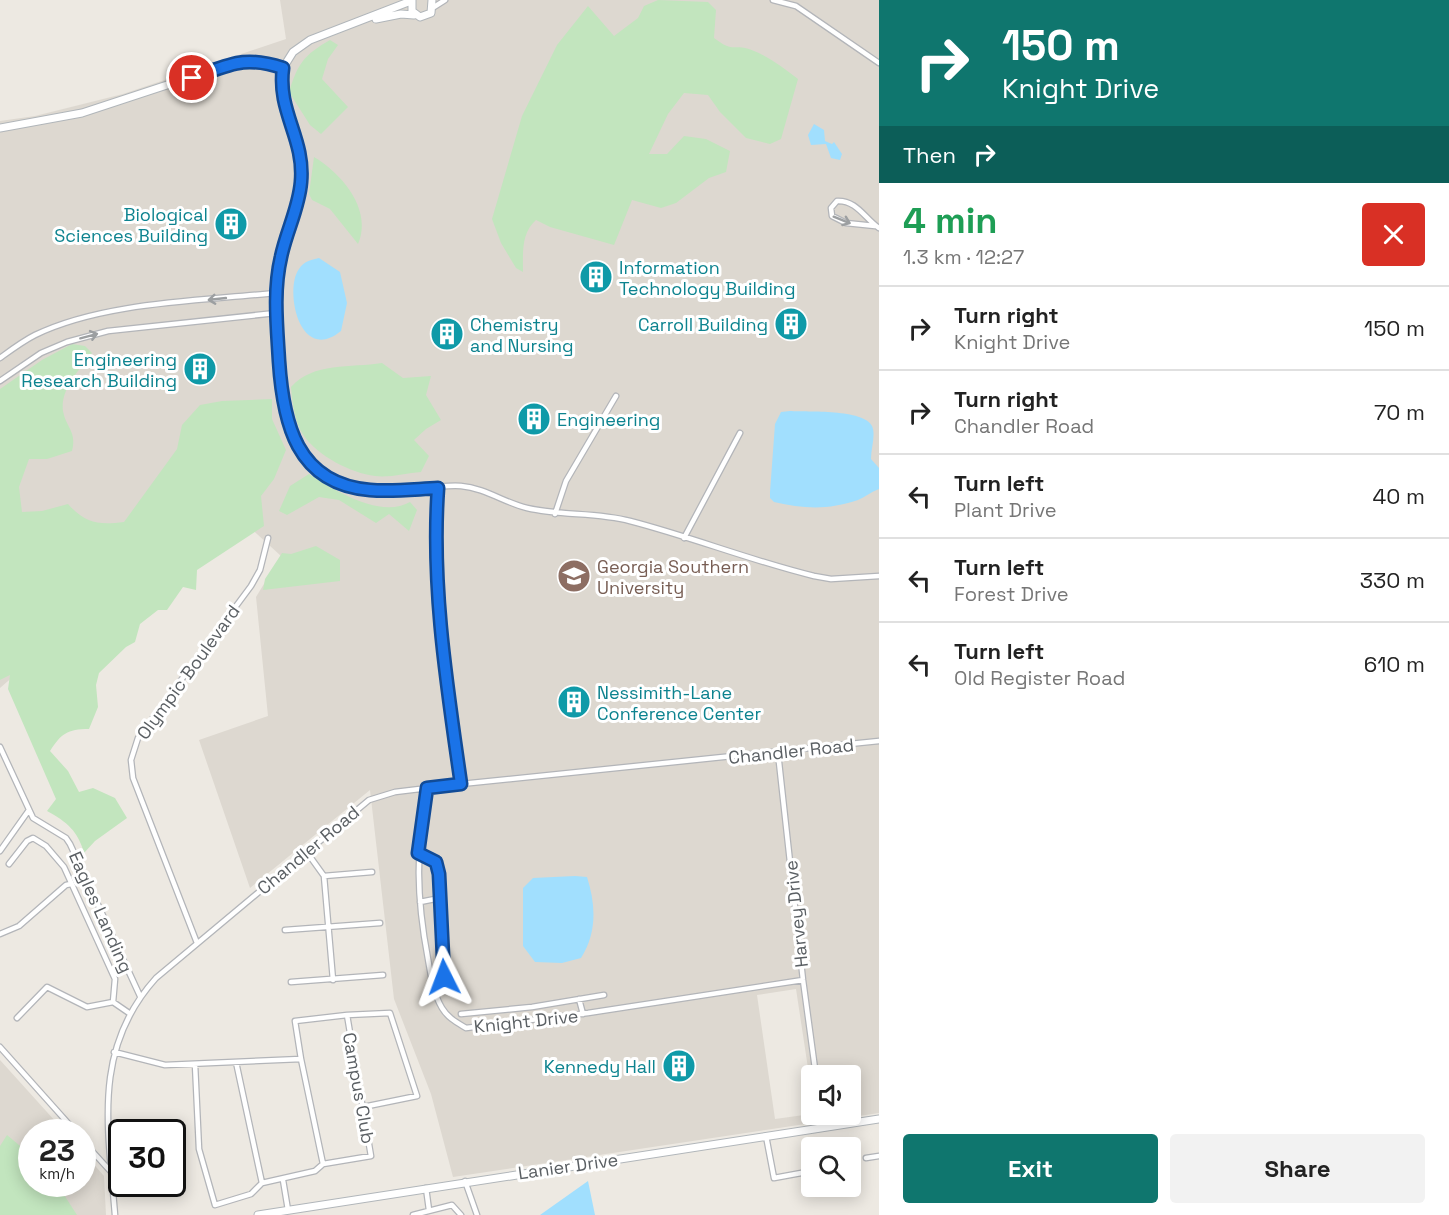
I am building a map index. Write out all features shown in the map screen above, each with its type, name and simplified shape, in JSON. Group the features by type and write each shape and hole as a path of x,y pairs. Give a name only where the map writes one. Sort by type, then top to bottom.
{"street":[{"path":"365,21 401,14 426,17 433,2 445,0"},
{"path":"773,0 796,6 879,63"},
{"path":"414,15 411,1 300,45 283,68 281,96 295,131 302,165 297,206 281,257 275,293 276,313 285,417 296,444 308,460 327,476 350,487 391,491 461,486 482,490 524,507 555,514 628,520 814,576 831,579 879,576"},
{"path":"0,128 81,112 243,60 261,61 283,68"},
{"path":"845,200 866,215 877,227 846,223 832,216 831,208 837,201 845,200"},
{"path":"0,358 34,336 89,316 119,310 275,293"},
{"path":"0,381 41,353 108,331 276,313"},
{"path":"555,514 566,481 616,396"},
{"path":"684,538 740,433"},
{"path":"438,488 435,551 461,784"},
{"name":"Olympic Boulevard","path":"197,943 133,778 132,750 138,738 251,586 260,570 268,538"},
{"name":"Chandler Road","path":"109,1119 108,1090 114,1052 129,1013 140,996 197,943 369,800 395,792 461,784 879,741"},
{"name":"Eagles Landing","path":"0,747 33,818 66,838 70,844 140,996"},
{"name":"Harvey Drive","path":"778,753 802,980 814,1065"},
{"name":"Knight Drive","path":"427,788 418,853 420,902 434,990 443,1009 451,1019 466,1028 535,1021 802,980"},
{"path":"0,851 29,810"},
{"path":"9,864 27,841 33,838 46,846 64,867 115,979 113,1002"},
{"path":"306,851 324,876 333,980"},
{"path":"418,853 436,862 444,977 441,985 434,990"},
{"path":"324,876 372,872"},
{"path":"0,934 18,926 66,885 71,884"},
{"path":"420,902 440,898"},
{"path":"285,930 380,923"},
{"path":"291,982 383,975"},
{"path":"16,1018 47,987 87,1006 113,1002 129,1013"},
{"path":"461,1014 532,1007 604,995"},
{"path":"579,999 583,1014"},
{"path":"532,1007 535,1021"},
{"path":"347,1015 390,1013 417,1096 363,1107"},
{"name":"Campus Club","path":"195,1064 200,1149 215,1205 251,1194 262,1183 284,1180 315,1171 323,1164 371,1156 347,1015 295,1021 301,1059"},
{"path":"0,1047 64,1119"},
{"path":"114,1052 165,1065 301,1059 323,1164"},
{"path":"236,1062 262,1183"},
{"name":"Lanier Drive","path":"258,1215 465,1181 879,1119"},
{"path":"766,1136 774,1178 801,1173"},
{"path":"96,1155 108,1169"},
{"path":"866,1158 879,1156"},
{"path":"284,1180 288,1210"},
{"path":"465,1181 477,1215"},
{"path":"426,1188 429,1210"},
{"name":"Chandler Road","path":"114,1197 116,1215"},
{"path":"413,1215 452,1205 461,1215"}],"shaded area":[{"name":"Georgia Southern University","path":"280,0 879,0 879,1113 861,1116 861,1065 808,1065 796,989 757,995 775,1119 801,1115 801,1125 453,1177 431,1094 394,999 370,790 250,888 199,740 268,716 256,597 281,556 218,498 0,688 0,121 35,116 123,94 286,39"},
{"path":"0,1060 53,1119 18,1119 18,1197 96,1197 96,1167 104,1176 106,1215 0,1215"}],"green space":[{"path":"658,0 708,2 716,10 714,38 729,47 749,49 762,55 798,79 781,139 770,144 746,138 720,112 708,95 684,93 668,114 649,154 667,154 684,136 706,139 730,151 726,172 709,178 676,203 661,208 632,200 614,245 550,227 536,220 525,237 523,272 516,268 501,243 492,219 522,116 557,45 588,6 614,36 638,18 644,6"},
{"path":"330,40 338,45 328,59 322,79 348,107 321,134 310,125 289,92 303,61 314,50"},
{"path":"314,157 334,172 352,193 361,218 362,231 358,244 330,209 312,200 309,194"},
{"path":"72,344 85,346 92,353 72,380 63,403 64,417 73,439 72,451 47,459 29,459 19,487 22,512 42,511 68,504 81,516 93,522 124,522 177,449 182,425 200,405 222,401 272,399 272,419 286,450 274,479 261,496 264,526 197,570 196,590 183,587 167,610 158,610 140,624 135,642 126,647 99,673 96,685 98,707 89,729 70,731 58,740 50,751 68,771 79,792 93,788 115,798 127,818 95,841 84,853 71,828 47,811 56,799 8,689 10,675 0,680 0,389 42,360"},
{"path":"382,363 403,378 431,376 426,395 441,420 414,440 429,456 421,472 380,476 356,471 326,457 310,443 298,425 291,387 300,379 321,370"},
{"path":"309,474 331,488 371,505 398,506 410,502 417,510 409,531 389,514 376,523 339,500 319,497 287,515 279,511 290,486"},
{"path":"316,546 340,560 340,581 263,590 265,579 282,553 291,554"},
{"path":"7,1135 18,1144 18,1197 65,1197 77,1215 0,1215 0,1146"}],"water":[{"path":"814,124 824,130 825,141 832,144 834,142 842,154 840,160 831,158 826,144 811,145 808,135"},
{"path":"319,258 340,272 347,303 341,331 327,339 315,338 305,332 299,320 293,292 295,279 301,266 310,260"},
{"path":"781,412 847,414 867,421 873,430 871,459 879,468 879,489 858,500 827,507 806,507 774,502 770,498 770,492 775,424"},
{"path":"587,877 592,898 592,929 586,948 581,958 562,963 535,962 523,946 523,888 533,878"},
{"path":"588,1181 595,1215 540,1215"}],"place":[{"name":"Biological Sciences Building","path":"231,224"},
{"name":"Information Technology Building","path":"596,277"},
{"name":"Carroll Building","path":"791,324"},
{"name":"Chemistry and Nursing","path":"447,334"},
{"name":"Engineering Research Building","path":"200,369"},
{"name":"Engineering","path":"534,419"},
{"name":"Georgia Southern University","path":"574,576"},
{"name":"Nessimith-Lane Conference Center","path":"574,702"},
{"name":"Kennedy Hall","path":"679,1066"}],"route":[{"path":"192,78 243,60 261,61 283,68 281,96 295,131 302,165 297,206 281,257 275,293 276,322 285,417 296,444 308,460 327,476 350,487 391,491 438,488 435,551 453,730 461,784 427,788 418,853 436,862 439,874 444,977"}]}
